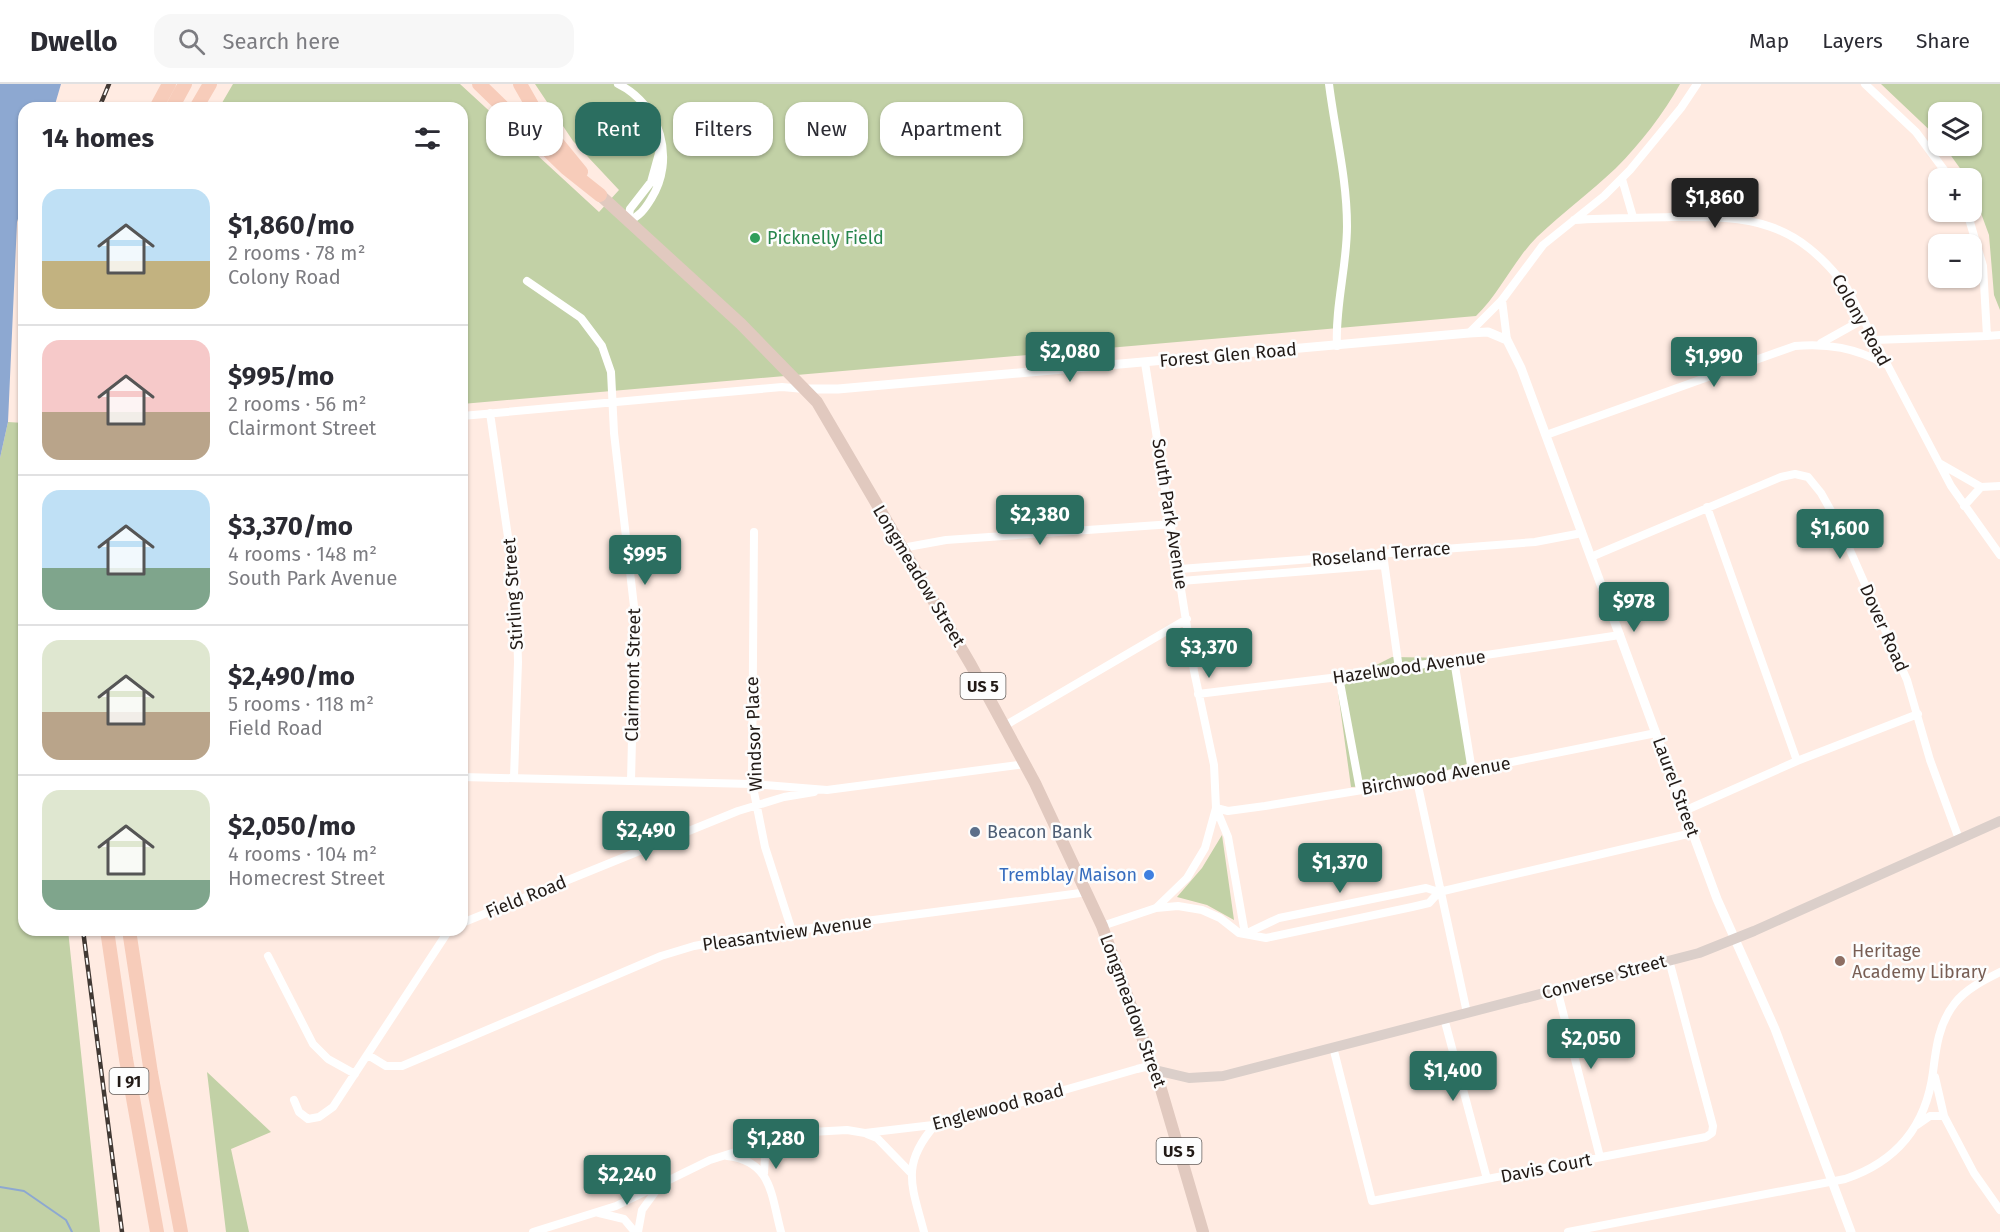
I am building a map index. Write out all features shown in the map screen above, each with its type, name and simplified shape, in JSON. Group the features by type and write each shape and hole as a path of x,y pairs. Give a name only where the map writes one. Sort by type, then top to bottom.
{"highway":[{"path":"159,102 168,84"},
{"path":"175,102 185,84"},
{"path":"200,102 210,84"},
{"name":"US 5","path":"479,84 566,168 600,195"},
{"name":"US 5","path":"520,84 545,128 600,195"},
{"name":"I 91","path":"108,936 126,1059 157,1232"},
{"name":"I 91","path":"130,936 149,1063 181,1232"}],"main road":[{"name":"Longmeadow Street","path":"600,195 741,324 817,402 1006,725 1088,892 1102,927 1155,1070 1203,1232"},
{"name":"Converse Street","path":"1155,1070 1182,1077 1216,1077 1669,960 1734,940 2000,821"}],"street":[{"path":"618,84 637,98 652,115 658,128 665,158 660,183 643,211 628,221"},
{"path":"1329,84 1344,181 1347,227 1336,328 1337,346"},
{"path":"1469,333 1502,300 1543,244 1622,179 1672,120 1697,84"},
{"path":"1865,84 1916,132 1943,168"},
{"path":"1622,179 1633,217"},
{"name":"Colony Road","path":"1574,220 1633,217 1733,217 1753,221 1790,235 1809,247 1832,268 1864,319 1885,364 1937,461 1964,506 2000,555"},
{"path":"1970,222 1983,266 1987,336"},
{"name":"Clairmont Street","path":"527,281 567,306 592,332 607,359 635,615 631,781"},
{"path":"1502,300 1507,340"},
{"path":"1818,345 1864,319"},
{"name":"Forest Glen Road","path":"804,389 821,391 1469,333 1488,332 1507,340"},
{"path":"1874,340 2000,335"},
{"name":"Laurel Street","path":"1507,340 1515,352 1692,833 1734,940 1775,1029 1851,1232"},
{"path":"1546,435 1777,350 1818,345 1864,353 1885,364"},
{"name":"South Park Avenue","path":"1145,363 1173,524 1198,694 1214,765 1216,808 1228,837 1245,934"},
{"path":"468,415 782,387 804,389"},
{"name":"Stirling Street","path":"490,413 516,592 518,662 514,777"},
{"path":"1937,461 1981,487 2000,486"},
{"name":"Dover Road","path":"1591,557 1707,507 1789,475 1804,475 1815,483 1839,525 1907,680 1930,760 1959,839"},
{"path":"1964,506 1981,487"},
{"path":"1707,507 1797,761"},
{"path":"902,548 946,540 1173,524"},
{"name":"Windsor Place","path":"754,532 753,784 765,847 792,931"},
{"name":"Roseland Terrace","path":"1179,569 1535,542 1582,533"},
{"path":"1383,554 1400,669"},
{"path":"1181,581 1384,565"},
{"path":"1006,725 1186,619"},
{"name":"Hazelwood Avenue","path":"1198,694 1400,669 1620,635"},
{"path":"1454,660 1472,771"},
{"path":"1339,677 1360,790"},
{"path":"1684,811 1797,761 1918,714"},
{"name":"Birchwood Avenue","path":"1216,808 1228,811 1417,781 1656,733"},
{"name":"Field Road","path":"468,921 756,806 784,797 1026,764"},
{"name":"Field Road","path":"468,777 753,784 827,790"},
{"path":"1417,781 1439,892 1467,1013"},
{"name":"South Park Avenue","path":"1102,927 1155,908 1187,878 1200,859 1216,808"},
{"path":"1245,934 1279,918 1342,907 1401,892 1426,888 1439,892 1692,833"},
{"name":"Pleasantview Avenue","path":"368,1055 386,1066 402,1066 681,949 744,936 1088,892"},
{"path":"1155,908 1178,906 1202,910 1221,918 1239,933 1266,938 1317,930 1429,903 1439,892"},
{"path":"294,1100 302,1117 310,1119 319,1117 333,1107 445,936"},
{"path":"268,956 313,1044 328,1059 356,1074"},
{"name":"Davis Court","path":"1333,1047 1372,1201 1706,1137 1712,1133 1713,1126 1669,960"},
{"path":"1568,1232 1832,1181 1850,1177 1880,1164 1899,1149 1914,1127 1928,1094 1940,1032 1954,1004 1970,989 2000,972"},
{"path":"1557,989 1600,1157"},
{"path":"1444,1018 1487,1179"},
{"path":"1934,1061 1936,1088 1944,1116 1974,1173 2000,1210"},
{"name":"Englewood Road","path":"533,1232 598,1212 724,1155 780,1138 835,1130 865,1133 935,1125 1145,1067 1155,1070"},
{"path":"1914,1127 1930,1116 1944,1116"},
{"path":"910,1172 920,1143 935,1125"},
{"path":"865,1133 877,1138 910,1172 924,1232"},
{"path":"780,1138 765,1157 764,1173 781,1232"},
{"path":"724,1155 746,1161 764,1173"},
{"path":"636,1232 642,1210 662,1184"},
{"path":"598,1212 624,1219 636,1232"}],"green space":[{"path":"233,84 460,84 486,108 486,156 538,156 599,212 619,190 587,156 661,156 661,102 575,102 575,143 563,126 563,102 547,102 535,84 1680,84 1659,117 1634,149 1616,168 1528,246 1485,307 1476,316 468,403 468,102 222,102"},
{"path":"1881,84 2000,84 2000,310 1994,295 1989,235 1982,216 1982,168 1960,168 1951,156 1982,156 1982,102 1928,102 1928,129"},
{"path":"8,422 18,423 18,936 69,936 100,1232 0,1232 0,458"},
{"path":"1392,657 1451,658 1470,763 1399,785 1351,787 1337,685"},
{"path":"1222,835 1234,920 1207,905 1177,897 1202,868"},
{"path":"207,1072 271,1132 231,1149 249,1232 226,1232"}],"water":[{"path":"0,84 61,84 56,102 18,102 18,219 8,422 0,458"}],"waterway":[{"path":"0,1187 24,1191 66,1220 72,1232"}],"railway":[{"path":"102,102 109,84"},
{"path":"84,936 122,1232"}],"place":[{"name":"Picknelly Field","path":"755,238"},
{"name":"Beacon Bank","path":"975,832"},
{"name":"Tremblay Maison","path":"1149,875"},
{"name":"Heritage Academy Library","path":"1840,961"}]}
